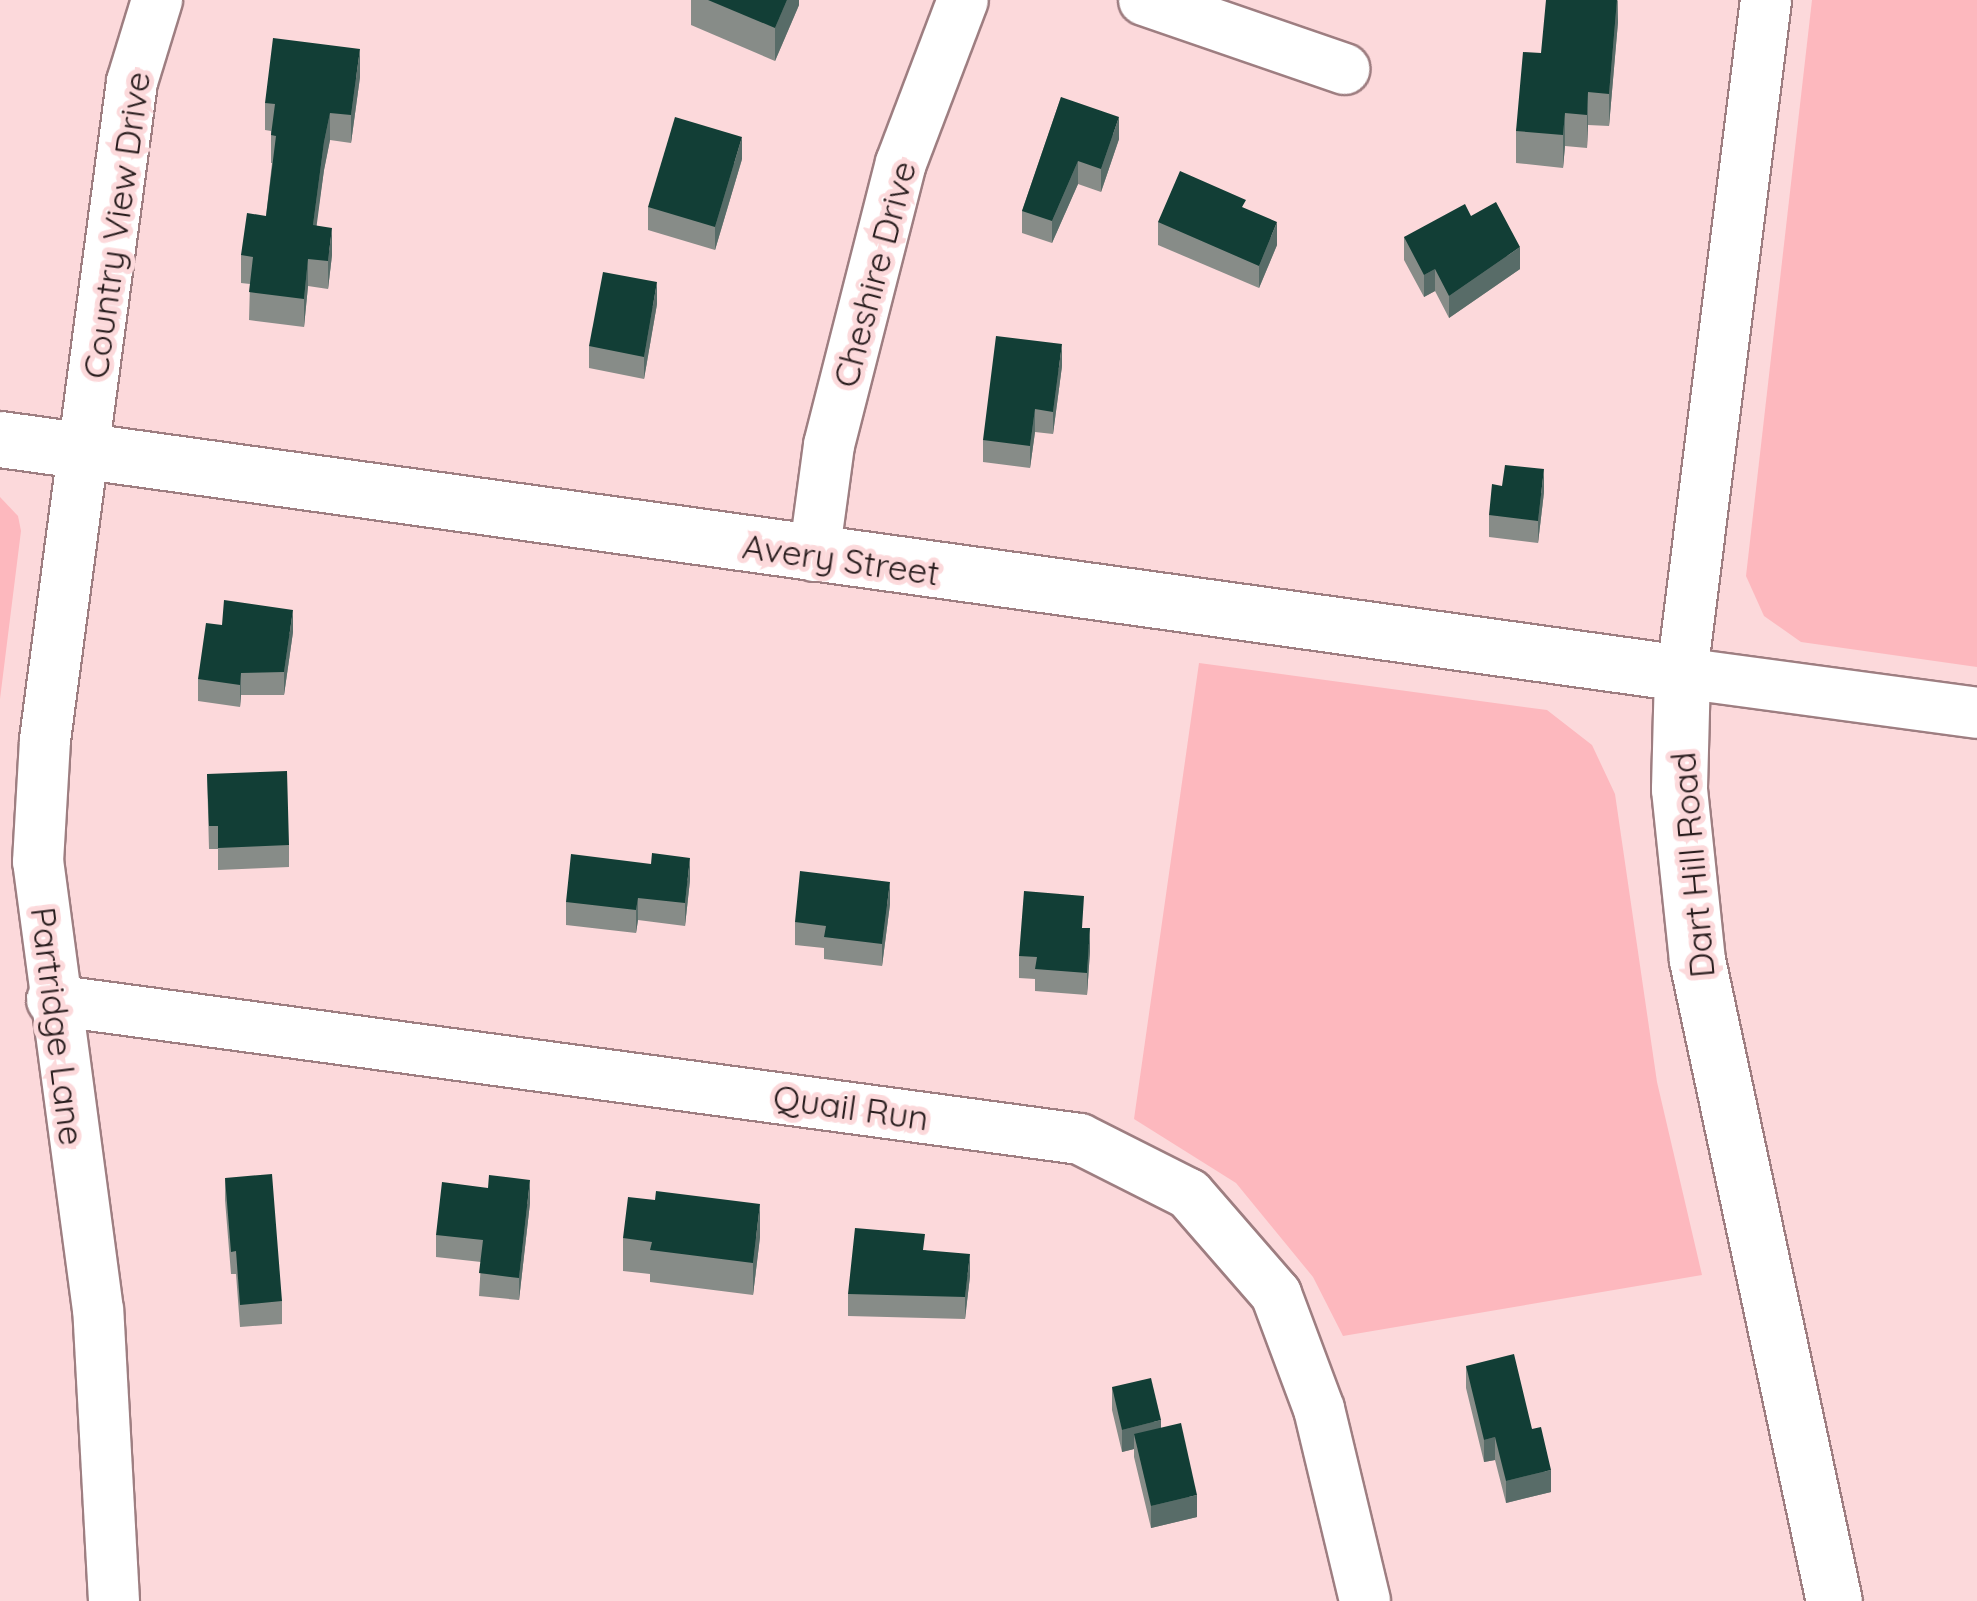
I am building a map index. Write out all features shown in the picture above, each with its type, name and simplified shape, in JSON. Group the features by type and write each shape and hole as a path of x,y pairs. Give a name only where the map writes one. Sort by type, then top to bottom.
{"main road":[{"name":"Avery Street","path":"0,439 814,556 1682,673"},
{"name":"Dart Hill Road","path":"1682,673 1679,790 1697,960 1834,1601"}],"street":[{"name":"Country View Drive","path":"84,452 132,82 157,0"},
{"name":"Cheshire Drive","path":"814,556 828,444 902,163 963,0"},
{"path":"1144,0 1344,68"},
{"name":"Dart Hill Road","path":"1682,673 1766,0"},
{"name":"Partridge Lane","path":"84,452 38,862 52,1000 98,1310 114,1601"},
{"path":"1682,673 1977,713"},
{"name":"Quail Run","path":"52,1000 1080,1138 1189,1194 1276,1294 1318,1409 1365,1601"}],"shaded area":[{"path":"1812,0 1977,0 1977,667 1801,642 1764,616 1746,576"},
{"path":"0,497 18,516 21,531 0,699"},
{"path":"1199,663 1547,710 1592,745 1615,794 1657,1082 1702,1275 1343,1336 1313,1277 1236,1183 1134,1119"}],"building":[{"path":"708,0 787,0 775,28"},
{"path":"1546,0 1617,0 1609,94 1588,92 1587,115 1565,113 1563,135 1516,131 1523,52 1541,53"},
{"path":"273,38 360,49 351,115 330,113 313,225 332,228 328,261 308,259 304,299 249,292 253,257 241,255 247,213 266,216 276,136 271,135 275,104 265,103"},
{"path":"1061,97 1119,117 1101,169 1078,161 1052,221 1022,211"},
{"path":"675,117 742,137 715,227 648,207"},
{"path":"1180,171 1246,200 1242,207 1277,222 1259,266 1158,222"},
{"path":"1496,202 1520,247 1449,296 1435,269 1424,275 1404,237 1465,204 1471,216"},
{"path":"603,272 657,282 644,357 589,346"},
{"path":"996,336 1062,344 1053,412 1035,409 1030,446 983,440"},
{"path":"1505,465 1544,469 1538,521 1489,515 1492,484 1502,486"},
{"path":"224,600 293,610 284,672 241,673 240,685 198,679 206,623 222,625"},
{"path":"287,771 289,845 218,848 218,826 209,826 207,774"},
{"path":"652,853 690,858 685,903 638,898 636,910 566,902 571,854 651,864"},
{"path":"800,871 890,882 882,944 824,937 826,926 795,922"},
{"path":"1024,891 1084,896 1082,928 1090,928 1087,973 1035,969 1037,957 1019,956"},
{"path":"272,1174 282,1301 240,1305 225,1178"},
{"path":"489,1175 530,1180 519,1278 479,1273 483,1240 436,1235 442,1182 488,1188"},
{"path":"656,1191 760,1204 753,1263 650,1250 652,1242 623,1238 628,1197 655,1200"},
{"path":"855,1228 925,1234 923,1250 970,1254 965,1297 848,1294"},
{"path":"1514,1354 1532,1429 1541,1427 1551,1470 1506,1481 1495,1437 1484,1440 1466,1366"},
{"path":"1151,1378 1161,1420 1122,1430 1112,1387"},
{"path":"1181,1423 1197,1495 1151,1506 1134,1434"}]}
